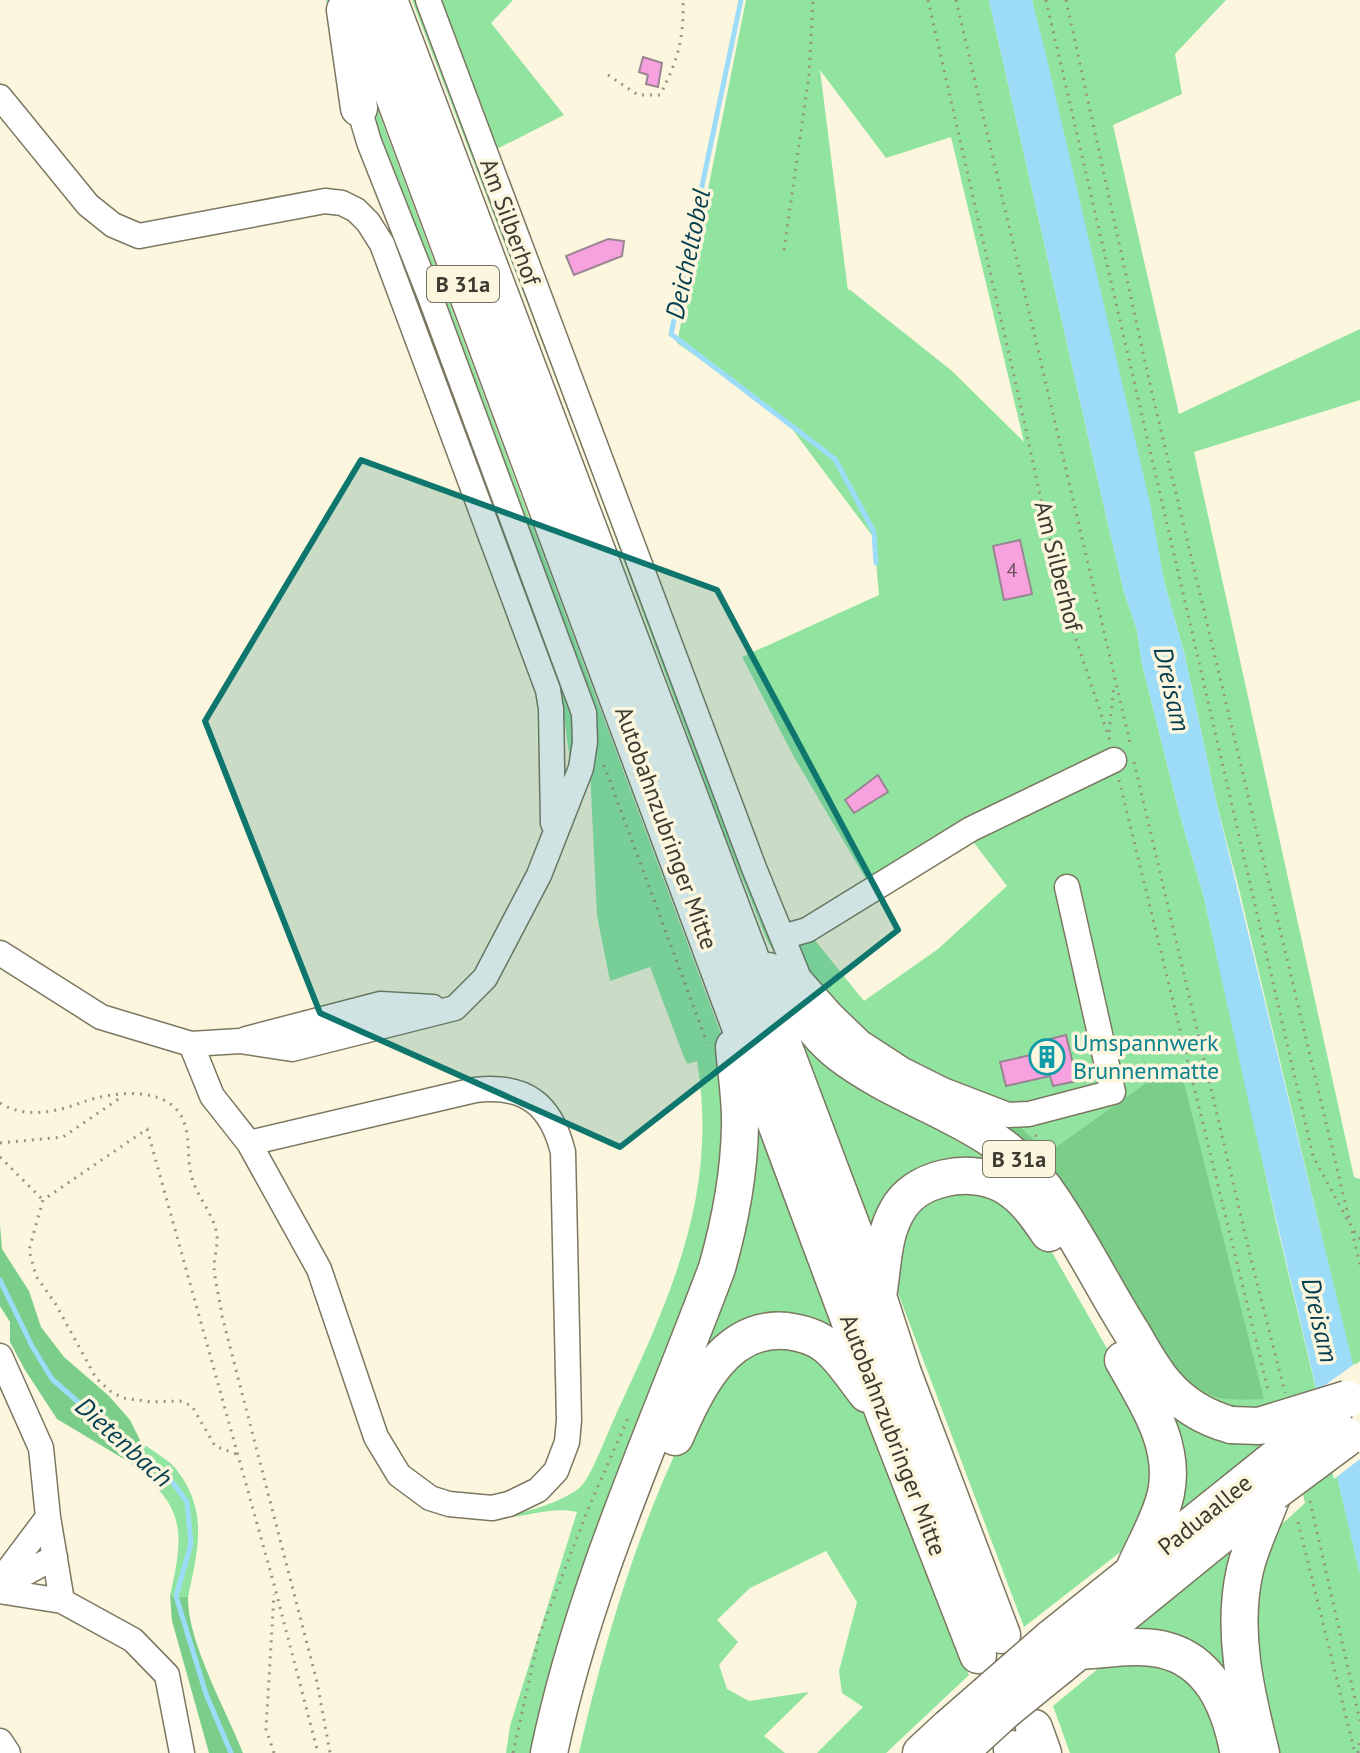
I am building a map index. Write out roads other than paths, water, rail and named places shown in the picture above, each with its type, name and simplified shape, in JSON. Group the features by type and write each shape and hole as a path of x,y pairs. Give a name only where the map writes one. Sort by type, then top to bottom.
{"highway":[{"path":"344,0 359,108"},
{"name":"Autobahnzubringer Mitte","path":"358,0 886,1419 990,1645 878,1296 389,0"},
{"name":"B 31a","path":"748,950 780,983 801,1014 837,1052 892,1087 966,1121 999,1142 1027,1166 1067,1223 1164,1384 1188,1405 1214,1420 1231,1425 1259,1426 1356,1406"},
{"path":"549,1753 588,1602 717,1268 732,1211 741,1124 729,997"},
{"path":"878,1296 885,1240 893,1218 905,1198 919,1189 949,1177 979,1178 1002,1184 1029,1205 1080,1285 1147,1403 1167,1455 1166,1493 1154,1528 1132,1574"},
{"name":"B 31a","path":"570,1753 596,1647 644,1508 692,1398 733,1345 751,1334 774,1330 812,1337 842,1362 886,1419"},
{"name":"Paduaallee","path":"1063,1652 1356,1406"},
{"path":"1261,1753 1239,1640 1239,1601 1271,1478"},
{"name":"Paduaallee","path":"1063,1652 1132,1574 1271,1478"},
{"path":"921,1753 956,1744 1007,1709 1063,1652 1159,1649 1194,1663 1210,1678 1233,1724 1239,1753"}],"street":[{"name":"Am Silberhof","path":"428,0 799,978 860,1042 903,1070 943,1090 1008,1115 1029,1114 1113,1092 1067,887"},
{"path":"0,97 88,205 113,225 139,236 325,201 342,203 356,210 368,222 382,244 408,310 548,690 553,752 554,837"},
{"path":"0,953 101,1017 191,1044 240,1041 292,1049 455,1008 485,978 539,875 581,768 585,742 584,713 369,142 359,108"},
{"path":"782,937 807,930 971,829 1127,757"},
{"path":"191,1044 212,1096 249,1143 319,1269 376,1437 399,1475 430,1498 470,1507 492,1508 509,1504 538,1490 556,1471 563,1456 569,1420 563,1152 558,1132 541,1106 529,1097 512,1091 485,1089 249,1143"},
{"path":"0,1356 41,1448 48,1517 62,1601"},
{"path":"0,1586 48,1517"},
{"path":"0,1586 55,1557"},
{"path":"0,1586 62,1601 133,1640 167,1675 182,1753"},
{"path":"0,1741 8,1753"}],"water":[{"name":"Dreisam","path":"989,0 1032,0 1046,55 1151,508 1164,581 1185,656 1217,805 1360,1393 1360,1574 1251,1113 1204,898 1179,812 1142,664 1137,630 1124,592 1107,520"}],"waterway":[{"name":"Deicheltobel","path":"741,0 671,334 835,459 874,532 876,563"},
{"name":"Dietenbach","path":"0,1280 52,1379 136,1453 164,1471 187,1502 191,1544 176,1596 206,1694 231,1753"}],"place":[{"name":"Umspannwerk Brunnenmatte","path":"1047,1057"}]}
